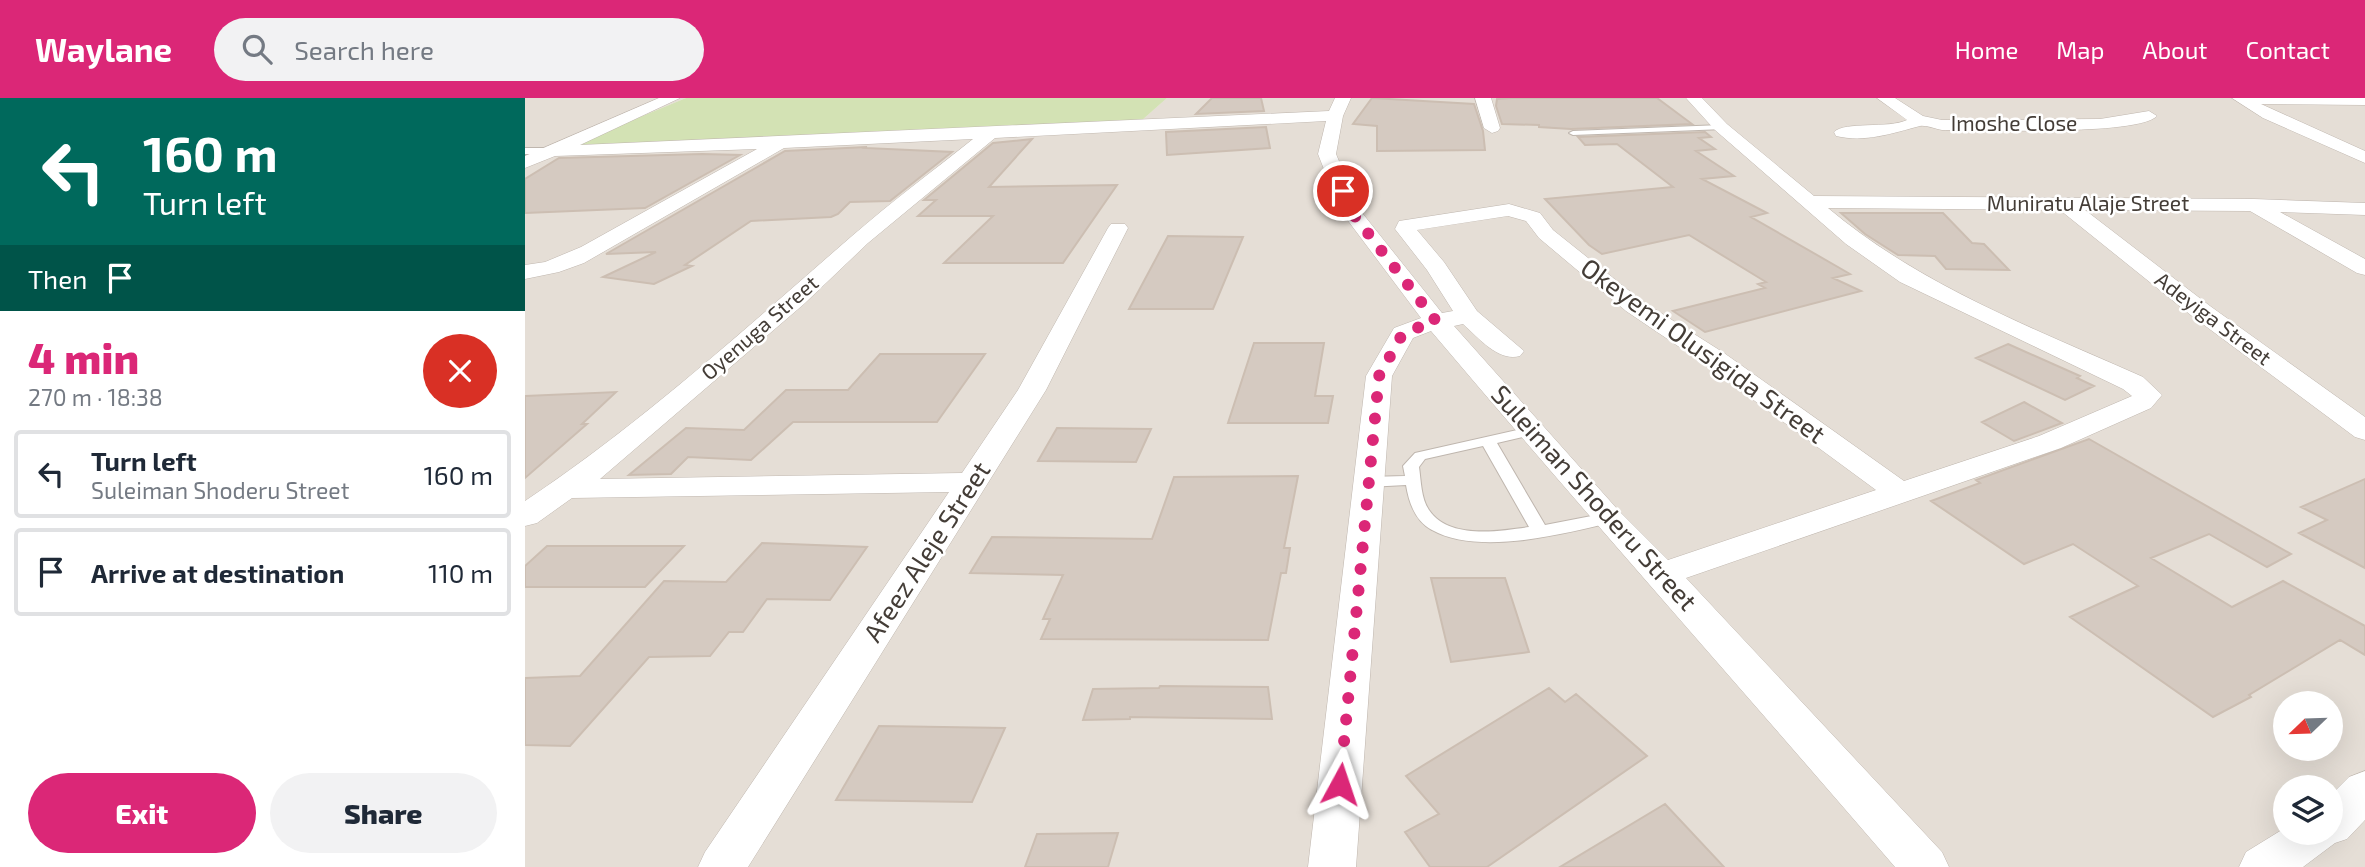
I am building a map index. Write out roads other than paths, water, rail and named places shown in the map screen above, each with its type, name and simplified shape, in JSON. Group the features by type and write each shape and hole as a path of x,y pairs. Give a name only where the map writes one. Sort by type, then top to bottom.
{"street":[{"path":"527,159 553,151 673,98"},
{"path":"1483,98 1492,128"},
{"path":"1662,574 2050,442 2141,402 2148,395 2133,383 1908,277 1853,240 1721,127 1694,98"},
{"name":"Imoshe Close","path":"1885,98 1918,120 1942,125 2036,126 2122,122 2149,116"},
{"path":"2240,98 2365,100"},
{"path":"2240,98 2365,158"},
{"path":"553,151 1148,125 1339,107"},
{"name":"Suleiman Shoderu Street","path":"1339,107 1327,154 1350,210 1452,319 1531,431 1607,518 1662,574 1925,867"},
{"path":"1148,125 1167,110"},
{"path":"1842,132 1900,128 1913,125 1918,120"},
{"name":"Oyenuga Street","path":"525,516 599,466 796,299 861,239 990,133"},
{"path":"525,272 538,272 569,261 723,178 780,143"},
{"name":"Muniratu Alaje Street","path":"1811,202 2254,205 2365,209"},
{"name":"Adeyiga Street","path":"2064,204 2201,311 2365,431"},
{"path":"2254,205 2365,268"},
{"name":"Okeyemi Olusigida Street","path":"1452,319 1436,267 1405,229 1406,225 1509,210 1532,217 1546,234 1572,257 1635,306 1716,359 1900,493"},
{"name":"Afeez Aleje Street","path":"723,867 1032,390 1118,228"},
{"path":"1332,867 1379,376 1403,333 1452,319 1511,351"},
{"path":"2336,409 2365,407"},
{"path":"564,489 973,482"},
{"path":"2343,813 2365,790"},
{"path":"2263,867 2298,845"}],"lane":[{"path":"1573,133 1721,127"},
{"path":"1531,431 1420,456 1411,466 1423,513 1437,526 1455,534 1495,536 1540,531 1607,518"},
{"path":"1488,441 1540,531"},
{"path":"1368,482 1413,480"}]}
